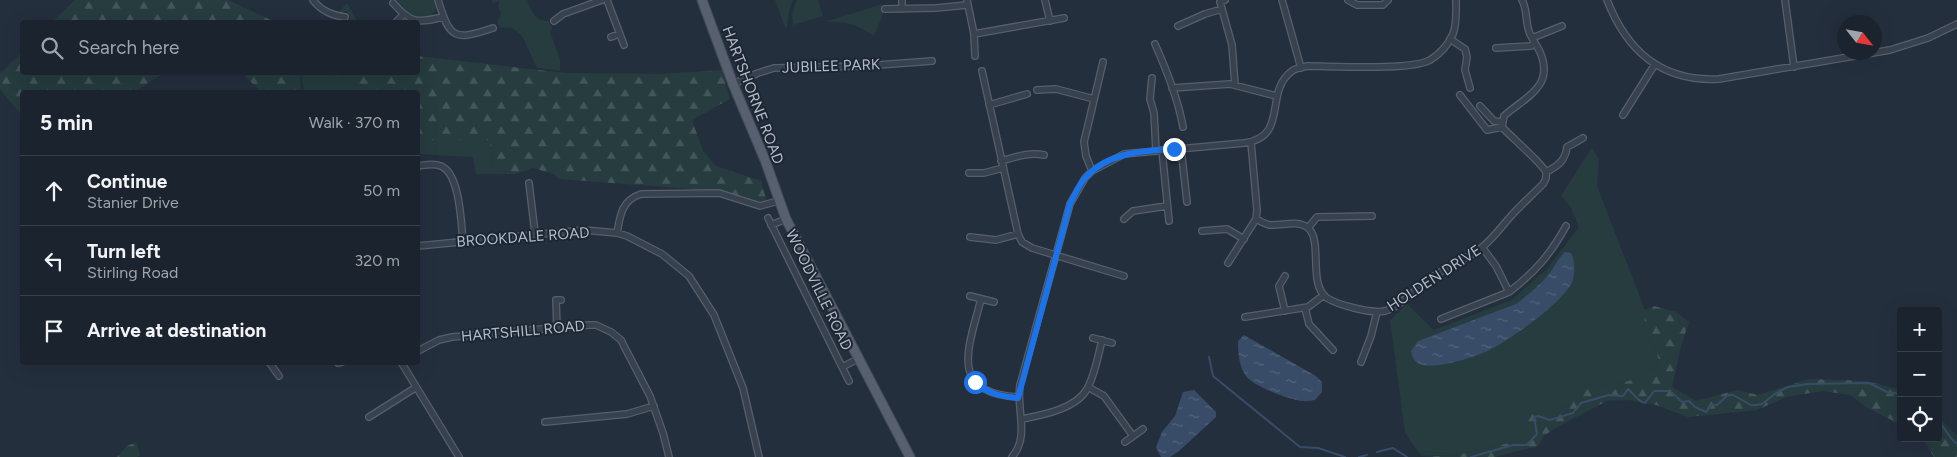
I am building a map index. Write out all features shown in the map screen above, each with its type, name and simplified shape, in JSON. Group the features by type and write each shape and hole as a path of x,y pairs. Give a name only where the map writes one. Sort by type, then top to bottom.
{"main road":[{"name":"HARTSHORNE ROAD","path":"702,0 733,84 765,160 778,201"},
{"name":"WOODVILLE ROAD","path":"778,201 910,457"}],"street":[{"path":"313,0 325,10 344,17"},
{"path":"438,0 446,26 459,35 470,36 493,28"},
{"path":"554,21 563,14 602,0"},
{"path":"608,0 624,45"},
{"path":"902,0 902,9"},
{"path":"1045,0 1050,21"},
{"path":"1225,0 1220,2 1232,45 1235,85"},
{"path":"1282,0 1301,68"},
{"path":"1348,0 1357,5 1383,5 1388,0"},
{"path":"1012,457 1020,444 1022,419 1018,398 1070,204 1085,178 1092,171 1124,154 1251,142 1262,137 1270,129 1274,121 1276,96 1285,78 1294,70 1307,66 1405,66 1429,61 1444,48 1450,39 1456,20 1456,0"},
{"path":"1502,124 1504,116 1534,94 1543,76 1543,64 1529,33 1522,0"},
{"path":"1607,0 1628,40 1655,64 1676,74 1704,80 1720,79 1890,50 1928,38 1957,24"},
{"path":"1784,0 1794,66"},
{"path":"393,3 403,14 414,20"},
{"path":"885,9 967,3 974,34 975,56"},
{"path":"1178,26 1222,9"},
{"path":"398,20 403,14"},
{"path":"420,20 443,17"},
{"path":"974,34 1064,18"},
{"path":"1496,48 1531,46 1534,41 1562,26"},
{"path":"611,37 619,34"},
{"path":"1450,39 1465,49 1467,57 1465,70 1470,88"},
{"path":"1155,44 1168,73 1183,127"},
{"name":"JUBILEE PARK","path":"733,84 774,68 865,66 932,61"},
{"path":"1092,171 1086,156 1084,142 1103,62"},
{"path":"1623,115 1655,64"},
{"path":"982,71 1018,234 1022,242 1032,248 1124,276"},
{"path":"1152,78 1150,100 1154,113 1169,221"},
{"path":"1172,88 1235,85 1276,96"},
{"path":"1037,90 1056,89 1094,100"},
{"path":"989,104 1027,94"},
{"path":"1460,95 1488,130 1502,124"},
{"path":"1480,106 1494,121 1502,124 1511,138 1546,172"},
{"name":"HOLDEN DRIVE","path":"1324,294 1332,300 1352,307 1377,312 1386,311 1396,305 1432,277 1482,247 1543,184 1546,172 1562,161 1567,147 1583,138"},
{"path":"1228,264 1256,219 1251,142"},
{"path":"1181,148 1187,202"},
{"path":"1001,161 1023,154 1044,155"},
{"path":"420,166 433,164 443,167 450,175 455,185 463,241"},
{"path":"969,173 984,173 1003,168"},
{"path":"529,183 535,233"},
{"path":"617,233 620,214 625,203 641,194 718,194 760,206 778,201"},
{"path":"1124,219 1133,212 1167,206"},
{"path":"1308,228 1317,217 1372,216"},
{"name":"WOODVILLE ROAD","path":"768,218 849,381"},
{"name":"WOODVILLE ROAD","path":"771,224 786,219"},
{"path":"1245,317 1305,308 1324,294 1318,282 1312,232 1300,224 1268,225 1256,219"},
{"path":"1441,319 1508,292 1531,275 1545,260 1566,226"},
{"path":"1202,231 1227,229 1244,239"},
{"name":"BROOKDALE ROAD","path":"420,246 535,233 584,230 617,233 643,244 672,260 689,276 716,320 737,369 759,457"},
{"path":"970,237 996,240 1018,234"},
{"path":"1482,247 1496,266 1508,292"},
{"path":"1284,311 1279,286 1285,276"},
{"path":"970,296 994,302"},
{"path":"981,299 967,359 970,371 975,382 984,390 1018,398"},
{"path":"557,328 556,300 561,300"},
{"path":"1305,308 1308,324 1333,350"},
{"path":"1361,362 1371,336 1377,312"},
{"name":"HARTSHILL ROAD","path":"420,350 440,340 452,337 557,328 596,326 606,328 616,336 625,348 654,406 668,457"},
{"path":"1093,338 1112,343"},
{"path":"1022,419 1045,414 1069,405 1084,393 1088,388 1102,340"},
{"name":"WOODVILLE ROAD","path":"842,367 858,359"},
{"path":"271,365 279,376"},
{"path":"403,365 458,457"},
{"path":"369,417 415,388"},
{"path":"1088,388 1104,396 1133,436"},
{"path":"545,422 627,414 654,406"},
{"path":"1125,442 1143,429"}],"green space":[{"path":"75,0 228,0 271,20 54,20"},
{"path":"391,0 435,0 436,6 432,15 416,17 406,13"},
{"path":"492,0 527,0 537,17 548,21 552,28 550,32 560,59 560,71 537,68 522,36 511,27 500,28 497,22 501,14 498,6 500,1 493,3"},
{"path":"775,0 793,0 789,11 787,27 785,27"},
{"path":"797,0 818,0 823,16 793,25 792,14"},
{"path":"347,3 357,20 349,20 351,19 346,11 339,15 337,14"},
{"path":"883,5 883,14 874,36 851,24 825,22"},
{"path":"20,54 20,75 161,75 137,90 20,90 20,114 0,89 0,74"},
{"path":"420,56 565,73 661,74 722,70 730,99 692,120 703,151 716,166 761,181 767,202 751,200 719,191 559,179 554,174 533,168 515,174 492,167 490,140 420,140 420,90 373,90 331,75 420,75"},
{"path":"244,75 300,75 301,90 259,90"},
{"path":"301,75 331,75 373,90 304,90"},
{"path":"420,140 490,140 492,167 515,174 476,174 473,157 420,154"},
{"path":"1592,147 1599,160 1597,186 1645,310 1644,332 1657,351 1659,366 1628,381 1577,389 1568,406 1527,415 1527,432 1522,440 1456,455 1421,456 1405,433 1390,320 1407,304 1434,330 1511,300 1546,270 1579,227 1570,206 1561,196"},
{"path":"1654,306 1676,312 1689,322 1681,346 1672,387 1696,401 1737,390 1758,395 1809,379 1867,381 1897,389 1897,423 1868,408 1850,395 1823,391 1786,397 1757,410 1688,417 1656,405 1628,400 1607,401 1545,435 1538,446 1494,457 1421,457 1456,455 1522,440 1527,432 1527,415 1568,406 1576,389 1628,381 1659,366 1657,351 1644,332 1645,310"},
{"path":"1942,421 1957,436 1957,457 1934,457 1925,442 1942,442"},
{"path":"136,442 140,454 138,457 117,457 127,446"}],"water":[{"path":"1565,252 1571,253 1574,266 1573,280 1568,289 1560,299 1520,331 1479,355 1442,365 1432,366 1416,362 1411,351 1418,341 1516,304 1545,278"},
{"path":"1244,335 1316,376 1322,382 1322,392 1315,400 1297,400 1272,392 1250,380 1240,364 1238,341"},
{"path":"1194,390 1216,412 1216,417 1179,451 1170,457 1161,457 1156,447 1162,432 1175,416 1183,392"}],"waterway":[{"path":"1209,357 1213,376 1300,447 1318,448 1345,457"},
{"path":"1471,457 1513,445 1527,445 1537,434 1534,417 1538,416 1550,420 1573,413 1581,403 1609,395 1623,396 1628,389 1640,401 1645,403 1654,391 1670,391 1682,402 1689,401 1695,407 1706,412 1712,405 1717,405 1728,395 1733,395 1751,405 1757,405 1762,404 1776,393 1788,387 1808,384 1869,383 1887,392 1897,393"},
{"path":"1942,426 1957,444"},
{"path":"1377,452 1393,448 1407,457"},
{"path":"1359,457 1367,455"}],"route":[{"path":"975,382 984,390 993,394 1018,398 1070,204 1085,178 1092,171 1113,158 1124,154 1174,149"}]}
